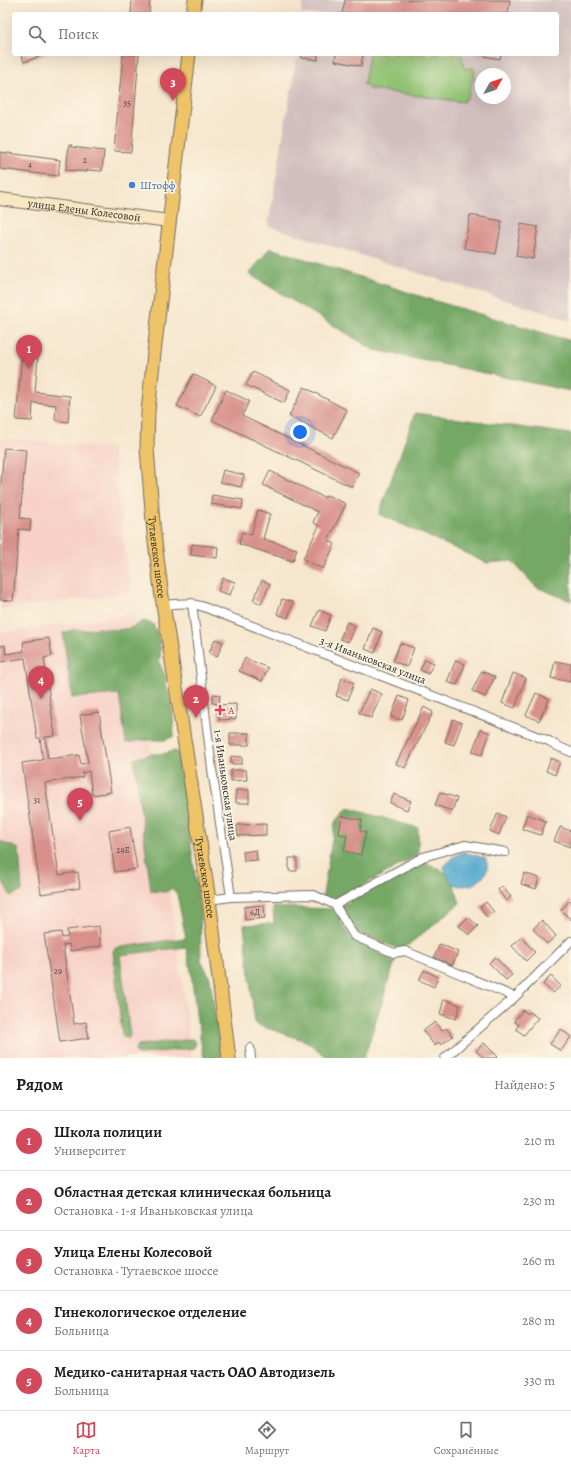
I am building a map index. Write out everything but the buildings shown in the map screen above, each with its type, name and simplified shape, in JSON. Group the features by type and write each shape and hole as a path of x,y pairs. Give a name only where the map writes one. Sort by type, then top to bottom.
{"main road":[{"path":"193,12 195,0"},
{"name":"Тутаевское шоссе","path":"189,56 154,353 147,449 150,498 164,605 209,900 229,1058"}],"street":[{"name":"улица Елены Колесовой","path":"0,199 169,221"},
{"name":"3-я Иваньковская улица","path":"164,605 192,603 201,606 549,740 557,746 571,752"},
{"name":"1-я Иваньковская улица","path":"192,603 212,769 231,897"},
{"path":"335,905 423,857 465,845 505,852"},
{"path":"209,900 231,897 314,895 335,905 354,936 394,953 405,951 515,997"},
{"path":"445,1058 515,997 571,941"},
{"path":"250,1048 251,1058"}],"shaded area":[{"path":"303,0 571,0 571,321 268,226 291,90 293,88 296,60 301,58 302,56 559,56 559,12 301,12"},
{"path":"0,438 112,448 131,593 0,609"},
{"path":"133,614 192,1058 0,1058 0,633"}],"green space":[{"path":"369,56 462,56 464,69 473,68 475,72 468,96 463,102 369,89 364,84"},
{"path":"270,248 432,300 571,341 571,391 374,350 249,274"},
{"path":"415,413 571,434 571,601 536,587 512,561 487,563 379,514"},
{"path":"143,621 153,624 158,638 160,648 159,662 165,676 173,716 174,736 165,740 143,740 126,743 119,694 72,698 63,633 72,630 98,628 117,630 131,628"},
{"path":"173,751 177,752 179,756 200,912 201,960 210,978 221,1058 204,1058 186,947 120,955 130,1036 128,1039 122,1035 113,951 115,948 186,938 177,894 172,888 166,892 151,891 134,759 151,754 164,754"},
{"path":"348,808 418,828 418,855 335,901 322,900 335,822"},
{"path":"0,841 19,849 22,891 11,896 0,877"},
{"path":"424,861 451,876 460,903 402,950 356,932 340,907"},
{"path":"273,907 333,909 351,939 395,961 364,1058 328,1058 306,1041 255,1024 244,925 274,923"},
{"path":"193,1039 196,1043 194,1048 141,1054 136,1053 135,1049 138,1045"}],"water":[{"path":"463,852 485,858 487,870 480,880 469,885 462,886 454,884 450,880 444,867 452,858"}],"place":[{"name":"Улица Елены Колесовой","path":"173,101"},
{"name":"Штофф","path":"132,185"},
{"name":"Школа полиции","path":"29,368"},
{"name":"Гинекологическое отделение","path":"41,699"},
{"name":"А","path":"220,710"},
{"name":"Областная детская клиническая больница","path":"196,718"},
{"name":"Медико-санитарная часть ОАО Автодизель","path":"80,821"}]}
